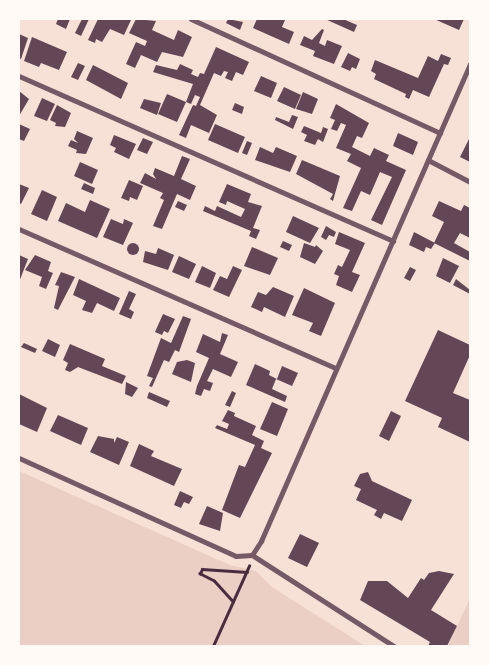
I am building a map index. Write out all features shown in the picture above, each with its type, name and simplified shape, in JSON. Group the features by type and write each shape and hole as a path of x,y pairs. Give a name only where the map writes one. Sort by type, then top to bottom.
{"street":[{"path":"191,19 440,133"},
{"path":"252,556 261,541 335,368 470,64"},
{"path":"19,76 393,241"},
{"path":"428,160 470,182"},
{"path":"19,228 335,368"},
{"path":"19,458 236,556 252,556 394,646"}],"path":[{"path":"232,602 214,581 200,574 202,569 247,572"},
{"path":"213,646 245,576"}],"shaded area":[{"path":"19,471 230,565 256,571 272,587 365,646 19,646"},
{"path":"470,598 470,646 448,646"}],"building":[{"path":"58,19 70,19 66,29 56,24"},
{"path":"82,19 89,19 81,36 75,33"},
{"path":"98,19 131,20 124,35 110,29 102,42 96,39 95,43 88,40"},
{"path":"136,19 156,21 152,30 174,40 178,30 192,37 183,57 162,52 157,62 141,55 135,68 126,64 136,42 145,46 147,41 129,33"},
{"path":"228,19 243,22 240,30 226,23"},
{"path":"257,19 285,20 282,27 294,32 289,44 253,28"},
{"path":"325,19 343,19 357,25 354,32"},
{"path":"434,19 464,19 459,30"},
{"path":"322,29 324,30 319,43 325,46 327,40 342,46 334,64 313,56 315,51 300,45 304,36 312,40"},
{"path":"19,34 28,38 21,59 19,58"},
{"path":"32,37 67,52 59,70 41,63 39,67 24,61"},
{"path":"216,47 249,62 243,75 236,72 232,81 225,78 228,72 224,71 221,76 214,73 200,105 217,115 209,133 191,125 186,138 179,135 193,105 196,106 200,97 195,95 191,104 186,102 193,84 153,72 156,65 177,70 180,64 193,70 191,74 198,77 200,73 204,74"},
{"path":"348,53 360,59 356,69 352,67 350,71 341,67"},
{"path":"441,54 451,58 448,65 444,64 429,97 413,90 409,99 405,97 406,94 374,79 376,74 371,71 375,60 418,78 428,56 438,61"},
{"path":"78,63 85,66 78,80 71,77"},
{"path":"93,65 128,83 121,99 86,80"},
{"path":"261,76 277,83 271,98 254,91"},
{"path":"284,87 301,95 295,109 277,101"},
{"path":"19,91 29,99 19,116"},
{"path":"303,92 318,99 312,114 296,109"},
{"path":"167,94 186,102 177,122 158,114"},
{"path":"42,98 55,104 47,121 34,116"},
{"path":"144,99 161,103 157,115 140,108"},
{"path":"235,103 244,107 242,114 232,110"},
{"path":"336,104 369,123 362,138 357,136 352,147 370,156 374,148 389,155 386,161 406,170 382,225 371,220 392,177 380,172 370,195 361,191 352,211 343,208 361,168 347,161 351,154 336,148 346,125 341,123 337,131 331,129 335,120 330,118"},
{"path":"57,105 71,113 65,127 55,126 56,123 50,120"},
{"path":"292,115 298,117 293,129 275,120 276,117 289,122"},
{"path":"19,124 30,129 24,141 19,139"},
{"path":"215,124 245,137 238,153 208,140"},
{"path":"304,126 321,133 323,127 328,129 323,142 318,139 315,145 304,141 307,135 301,132"},
{"path":"77,131 93,138 86,154 76,153 77,150 68,146 71,140 78,143 74,139"},
{"path":"398,133 418,142 413,155 393,146"},
{"path":"114,135 136,144 129,159 114,152 116,148 110,145"},
{"path":"470,137 470,162 460,157"},
{"path":"143,138 153,142 147,154 137,150"},
{"path":"247,141 252,143 247,155 242,153"},
{"path":"260,147 273,153 276,147 297,156 290,172 255,160"},
{"path":"182,156 190,159 181,179 196,186 190,200 177,194 162,229 153,226 164,200 160,198 163,193 140,183 145,173 156,179 153,174 155,168 174,176"},
{"path":"302,160 340,176 333,201 330,199 333,194 296,174"},
{"path":"80,162 98,170 92,184 74,176"},
{"path":"129,180 143,186 137,200 130,197 129,201 121,198"},
{"path":"84,183 95,188 93,194 81,189"},
{"path":"19,184 29,188 21,204 19,203"},
{"path":"227,184 251,194 248,202 262,206 253,228 260,230 256,239 249,236 251,231 203,211 205,206 215,211 217,206 241,217 245,209 227,201 226,205 219,202"},
{"path":"42,190 57,197 47,221 31,214"},
{"path":"90,200 110,209 97,238 58,221 66,203 85,212"},
{"path":"178,201 187,205 184,211 175,207"},
{"path":"439,201 461,211 464,205 470,208 470,238 460,233 454,243 470,252 470,261 434,243 444,222 432,216"},
{"path":"293,216 319,228 310,243 286,232"},
{"path":"111,219 123,224 124,219 133,223 123,245 103,237"},
{"path":"326,226 336,232 334,237 329,235 326,240 321,237"},
{"path":"339,232 365,243 352,272 360,275 352,292 336,285 339,276 334,274 338,265 342,267 350,250 335,244"},
{"path":"414,232 435,243 431,249 426,247 424,252 409,245"},
{"path":"283,241 292,245 289,251 280,247"},
{"path":"131,243 135,243 139,249 135,255 131,255 127,251 127,247"},
{"path":"304,243 315,247 316,245 323,251 315,264 300,257"},
{"path":"252,247 278,258 270,275 244,266"},
{"path":"158,248 174,255 168,270 143,262 145,251 156,254"},
{"path":"19,255 28,259 19,282"},
{"path":"35,255 51,262 48,271 53,273 46,289 39,286 42,277 25,270"},
{"path":"179,256 196,264 189,279 172,272"},
{"path":"443,258 459,266 450,283 436,276"},
{"path":"202,266 216,273 210,288 195,282"},
{"path":"233,266 242,270 229,297 213,290 220,276 227,279"},
{"path":"410,267 416,270 410,281 404,278"},
{"path":"61,272 75,277 58,310 54,308 59,286 55,285"},
{"path":"79,279 120,298 114,311 97,303 92,313 82,310 86,301 73,295"},
{"path":"456,279 470,290 470,294 453,285"},
{"path":"273,287 294,296 285,317 264,307 262,312 251,307 258,292 266,295"},
{"path":"304,288 335,303 321,336 309,331 313,323 292,315"},
{"path":"129,291 136,294 129,309 134,312 131,319 119,314"},
{"path":"163,314 175,319 168,333 164,331 162,335 155,332"},
{"path":"183,316 191,319 179,352 175,350 169,362 164,360 152,387 149,386 153,378 147,376 161,338 171,343"},
{"path":"438,330 470,345 470,355 453,393 470,400 470,442 438,427 442,418 405,401"},
{"path":"222,333 228,335 220,354 238,362 231,377 213,369 207,381 213,383 210,391 204,389 201,396 195,394 209,358 196,352 203,334 220,342"},
{"path":"48,339 60,345 55,357 42,351"},
{"path":"24,343 37,349 35,353 21,347"},
{"path":"70,344 105,359 102,366 126,376 122,384 78,367 70,372 65,370 68,363 63,360"},
{"path":"187,360 195,363 191,382 172,374 177,362"},
{"path":"255,364 270,371 269,375 277,379 282,366 298,373 292,386 276,379 272,389 287,396 285,402 246,385"},
{"path":"126,382 138,388 132,397 125,394"},
{"path":"232,391 236,393 230,407 225,405"},
{"path":"149,392 170,401 167,407 147,398"},
{"path":"19,394 47,408 37,432 19,424"},
{"path":"272,402 288,409 277,436 260,429"},
{"path":"228,410 235,413 234,416 256,426 252,435 264,441 261,448 272,453 240,518 222,510 239,465 245,467 255,445 215,428 217,425 227,429 229,424 222,421"},
{"path":"391,411 401,416 389,441 379,436"},
{"path":"58,415 88,428 81,445 50,431"},
{"path":"98,436 114,439 114,443 117,437 129,442 119,465 90,452"},
{"path":"139,444 154,451 151,456 182,469 174,486 130,466"},
{"path":"368,472 372,481 412,500 402,521 384,513 381,519 374,515 377,510 356,500 361,489 354,486 360,474"},
{"path":"180,491 193,497 189,504 184,502 181,508 174,505"},
{"path":"207,506 223,513 220,531 199,524"},
{"path":"300,534 319,543 307,567 288,558"},
{"path":"439,571 454,574 431,610 457,626 447,646 428,646 430,642 360,600 368,581 387,581 408,598 421,578 424,580 429,573"}]}
